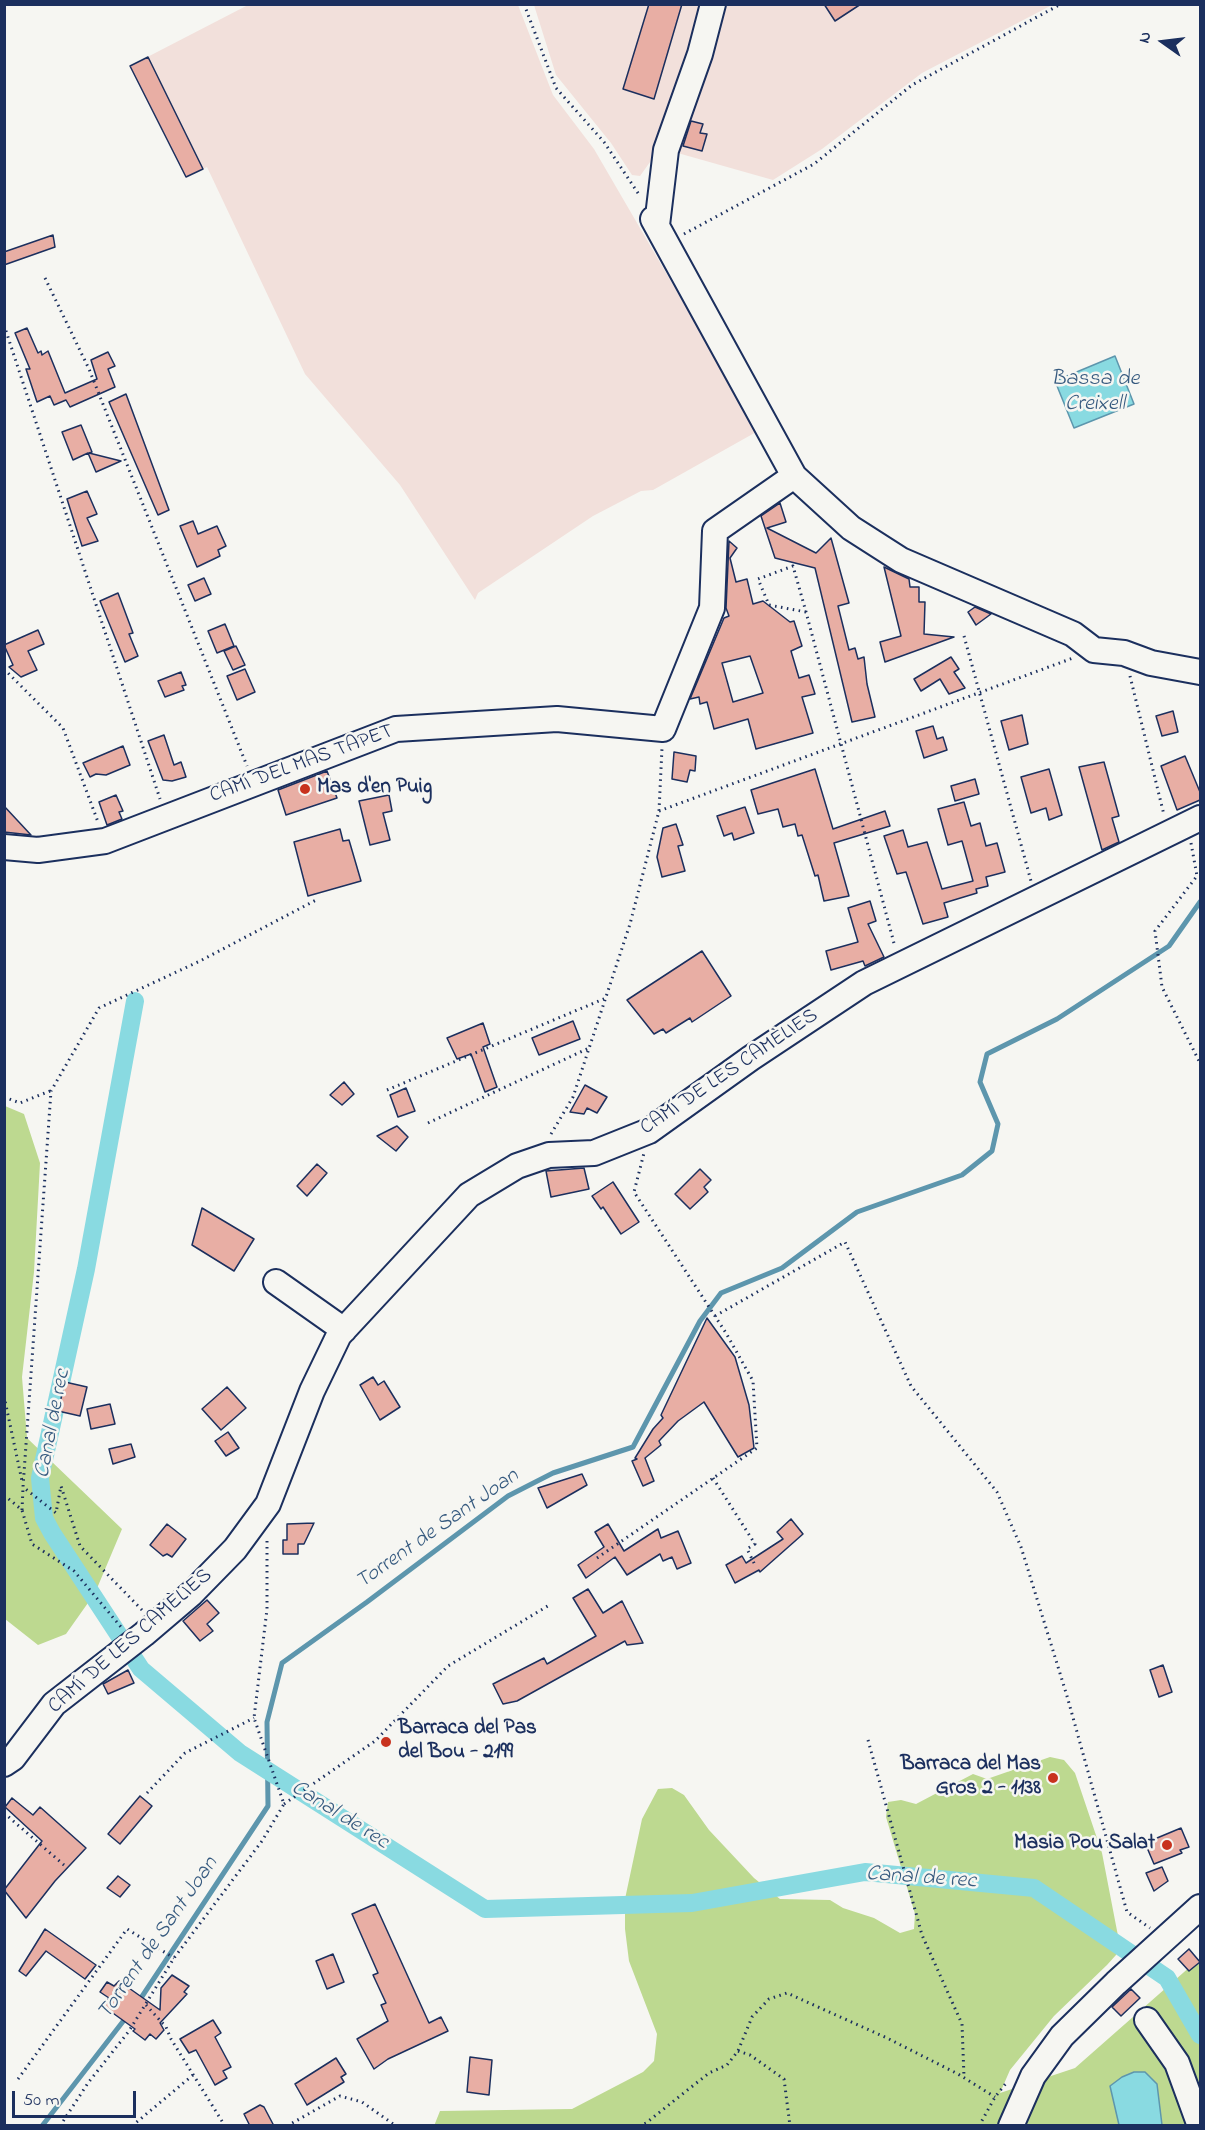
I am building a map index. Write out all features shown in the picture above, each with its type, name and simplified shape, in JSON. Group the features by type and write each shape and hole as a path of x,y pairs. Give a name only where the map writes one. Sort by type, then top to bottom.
{"street":[{"path":"713,4 700,54 666,150 659,229 794,476 851,528 901,560 1073,634 1094,650 1124,653 1151,663 1200,672"},
{"path":"663,729 712,609 716,531 794,476"},
{"name":"CAMÍ DEL MAS TAPET","path":"4,847 38,850 105,841 396,729 557,719 663,729"},
{"name":"CAMÍ DE LES CAMÈLIES","path":"8,1767 54,1704 155,1625 191,1594 235,1549 268,1504 312,1391 344,1330 469,1195 517,1166 549,1155 594,1153 649,1131 751,1058 864,983 1186,825"},
{"path":"276,1282 344,1330"},
{"path":"1011,2126 1033,2076 1062,2036 1116,1983 1200,1907"},
{"path":"1147,2020 1177,2063 1200,2126"}],"path":[{"path":"524,4 556,88 604,142 659,229 814,164 912,85 1061,4"},
{"path":"45,278 89,369 254,782"},
{"path":"4,325 160,798 164,818"},
{"path":"806,612 769,605 758,579 793,566 806,612 900,966"},
{"path":"964,636 1036,900"},
{"path":"659,811 1094,650"},
{"path":"1124,653 1186,825 1197,876 1155,931 1162,987 1200,1063"},
{"path":"4,669 63,728 105,841"},
{"path":"537,1159 573,1097 630,924 659,811 663,729"},
{"path":"134,1642 74,1571 32,1544 22,1510 51,1091 99,1008 200,961 318,899"},
{"path":"387,1090 606,998"},
{"path":"428,1123 589,1048"},
{"path":"4,1097 20,1103 51,1091"},
{"path":"597,1558 757,1448 753,1381 715,1316 634,1192 649,1131"},
{"path":"715,1316 845,1242 911,1386 997,1492 1017,1536 1067,1696 1127,1911 1152,1929"},
{"path":"4,1396 23,1487 56,1513 61,1486 80,1546 155,1625"},
{"path":"712,1478 755,1544 747,1550 754,1565"},
{"path":"4,1494 22,1510"},
{"path":"268,1504 267,1609 254,1718 284,1804"},
{"path":"60,2126 146,2005 174,1958 262,1840 284,1804 375,1741 448,1666 551,1604"},
{"path":"147,1793 185,1753 254,1718"},
{"path":"868,1740 922,1935 962,2024 964,2077"},
{"path":"4,1813 64,1866"},
{"path":"18,2079 127,1929 174,1958"},
{"path":"639,2126 646,2123 709,2073 727,2065 738,2051 752,2017 769,1999 787,1993 848,2019 964,2077 995,2097"},
{"path":"146,2005 166,2027 225,2126"},
{"path":"738,2051 750,2055 784,2079 790,2126"},
{"path":"132,2126 193,2075"},
{"path":"287,2126 340,2096 362,2102 396,2126"}],"shaded area":[{"path":"248,5 518,5 553,95 594,149 758,431 653,490 641,491 593,516 478,593 475,600 400,485 305,374 207,167 186,177 130,66"},
{"path":"534,5 1052,5 922,73 822,149 773,180 660,148 640,176 632,175 611,143 556,75"}],"green space":[{"path":"5,1106 24,1114 40,1163 34,1272 22,1377 27,1438 122,1529 95,1593 66,1634 38,1645 5,1619"},
{"path":"1050,1757 1064,1760 1075,1773 1102,1853 1119,1941 1116,1955 1054,2016 1010,2070 1000,2093 1075,2068 1200,1958 1200,2125 434,2126 440,2111 572,2109 643,2072 654,2061 657,2034 629,1961 625,1929 625,1899 642,1819 658,1789 672,1788 684,1795 709,1830 754,1878 780,1899 830,1900 843,1908 874,1918 900,1933 914,1929 915,1914 886,1817 888,1802 901,1800 916,1804 973,1774 987,1779"}],"water":[{"name":"Bassa de Creixell","path":"1115,356 1134,404 1074,428 1055,381"},
{"path":"1134,2072 1145,2072 1157,2084 1162,2125 1119,2125 1110,2086"}],"building":[{"path":"649,4 682,4 654,99 623,89"},
{"path":"824,4 861,4 835,21"},
{"path":"148,57 203,169 186,177 130,66"},
{"path":"691,121 703,124 700,133 707,134 702,151 683,146"},
{"path":"53,235 55,247 4,265 4,252"},
{"path":"27,328 38,353 41,351 42,355 48,351 65,393 97,379 91,360 108,352 115,366 108,369 115,387 70,407 66,400 54,405 50,396 37,402 26,369 30,369 15,333"},
{"path":"126,394 169,510 158,515 109,402"},
{"path":"81,425 92,452 89,453 121,461 96,472 88,453 73,460 62,432"},
{"path":"87,491 97,514 87,518 98,541 82,546 67,499"},
{"path":"780,503 786,522 767,528 816,553 831,538 849,603 838,606 849,650 855,648 858,659 864,657 867,684 875,717 852,722 815,568 775,558 761,516"},
{"path":"193,521 198,534 217,526 226,546 218,550 220,556 197,567 180,526"},
{"path":"729,541 737,548 730,558 736,582 747,579 753,604 763,601 790,622 794,621 802,646 791,651 799,678 809,675 815,694 802,697 813,733 756,749 748,719 714,729 707,702 700,704 699,697 690,699 724,618 729,616 726,608","holes":["750,656 763,693 733,702 722,663"]},
{"path":"884,567 909,579 910,587 919,587 919,602 925,602 924,634 954,637 885,662 880,642 901,636"},
{"path":"204,578 211,594 195,601 188,585"},
{"path":"118,593 133,633 129,634 138,656 125,662 100,601"},
{"path":"975,607 991,614 976,625 968,612"},
{"path":"225,624 234,646 217,653 208,631"},
{"path":"38,630 44,644 28,651 37,670 21,677 9,667 13,665 4,645"},
{"path":"236,646 245,665 233,670 224,651"},
{"path":"951,657 959,669 954,672 965,688 949,694 940,679 921,691 914,679"},
{"path":"245,669 255,692 237,700 227,676"},
{"path":"181,672 186,685 182,686 184,690 165,697 158,681"},
{"path":"1173,711 1178,732 1162,736 1156,716"},
{"path":"1022,715 1028,744 1009,750 1001,721"},
{"path":"933,726 937,739 943,737 947,750 924,758 916,731"},
{"path":"164,735 174,765 181,762 186,777 172,781 163,780 148,741"},
{"path":"123,746 130,765 106,775 96,774 90,777 83,763"},
{"path":"674,752 696,756 695,771 690,770 687,782 672,779"},
{"path":"1185,756 1200,792 1200,800 1177,810 1161,766"},
{"path":"1104,762 1119,816 1112,818 1119,842 1102,850 1079,767"},
{"path":"815,769 833,829 885,811 890,826 834,843 849,896 824,901 818,875 815,876 802,835 798,836 795,824 783,827 778,809 758,814 751,790"},
{"path":"1049,769 1062,815 1049,820 1046,808 1031,813 1021,777"},
{"name":"Mas d'en Puig","path":"327,771 337,798 286,815 278,790"},
{"path":"975,779 979,794 955,801 951,786"},
{"path":"116,795 123,811 119,812 122,819 107,825 99,802"},
{"path":"389,795 392,811 383,813 390,840 370,845 359,801"},
{"path":"964,802 971,826 980,823 986,846 997,843 1005,872 986,877 988,886 976,889 977,893 944,903 948,917 923,924 906,872 897,874 884,836 903,830 908,847 927,842 942,889 973,881 962,841 948,845 938,809"},
{"path":"4,806 31,835 4,832"},
{"path":"745,807 754,833 734,840 732,833 724,836 717,816"},
{"path":"676,824 683,845 678,846 685,871 662,877 657,857 663,828"},
{"path":"340,829 343,841 349,840 361,881 308,896 294,842"},
{"path":"870,901 876,921 868,924 884,957 865,966 863,961 831,970 826,951 858,942 848,908"},
{"path":"702,951 731,996 692,1022 690,1018 666,1033 663,1029 654,1034 627,1000"},
{"path":"573,1021 580,1039 539,1055 532,1038"},
{"path":"483,1023 490,1044 483,1047 497,1087 485,1092 471,1054 457,1059 447,1038"},
{"path":"344,1082 354,1094 342,1105 330,1095"},
{"path":"585,1085 607,1097 597,1113 587,1108 584,1114 570,1112"},
{"path":"406,1088 415,1111 398,1117 390,1095"},
{"path":"397,1126 408,1137 396,1151 377,1136"},
{"path":"317,1164 327,1173 307,1196 297,1186"},
{"path":"584,1168 589,1189 551,1197 546,1171"},
{"path":"700,1169 711,1180 704,1187 708,1192 690,1209 675,1194"},
{"path":"613,1182 639,1222 621,1234 603,1207 601,1209 592,1196"},
{"path":"202,1208 254,1239 234,1271 192,1245"},
{"path":"707,1318 735,1357 749,1405 754,1448 738,1457 704,1402 678,1421 659,1441 661,1445 645,1458 654,1481 643,1486 632,1461 637,1459 635,1458 653,1429 663,1418 661,1415"},
{"path":"373,1377 378,1385 384,1381 400,1407 380,1420 360,1385"},
{"path":"65,1382 87,1387 80,1416 58,1411"},
{"path":"227,1387 246,1408 221,1430 202,1409"},
{"path":"110,1404 115,1424 91,1429 87,1409"},
{"path":"228,1432 239,1448 226,1456 215,1441"},
{"path":"131,1444 135,1457 113,1464 109,1449"},
{"path":"582,1474 587,1485 547,1508 538,1488"},
{"path":"791,1519 803,1534 760,1572 759,1570 735,1583 726,1565 742,1556 746,1563 783,1539 777,1532"},
{"path":"314,1523 304,1544 298,1544 298,1554 283,1554 283,1540 287,1540 287,1524"},
{"path":"167,1524 186,1539 172,1557 167,1554 163,1556 150,1545"},
{"path":"608,1524 624,1551 658,1529 661,1538 678,1531 691,1563 677,1569 672,1557 663,1561 660,1554 627,1575 615,1557 586,1578 578,1565 604,1547 595,1532"},
{"path":"588,1589 603,1613 622,1601 643,1643 627,1645 625,1641 517,1701 503,1704 493,1684 544,1658 547,1664 596,1636 573,1598"},
{"path":"207,1600 219,1613 207,1624 213,1631 200,1641 183,1621"},
{"path":"1163,1665 1172,1692 1159,1697 1150,1670"},
{"path":"128,1670 134,1683 108,1694 103,1684"},
{"path":"140,1796 152,1806 120,1844 108,1834"},
{"path":"12,1798 33,1815 40,1807 86,1848 55,1881 26,1918 4,1890 42,1841 5,1807"},
{"name":"Masia Pou Salat","path":"1181,1828 1189,1847 1180,1850 1182,1853 1154,1864 1145,1843"},
{"path":"1162,1867 1168,1881 1154,1891 1146,1873"},
{"path":"118,1876 130,1885 120,1897 107,1888"},
{"path":"375,1904 429,2023 441,2017 448,2031 388,2059 374,2069 357,2039 388,2021 381,2005 386,2003 373,1975 378,1973 352,1914"},
{"path":"45,1929 96,1965 85,1979 46,1951 26,1976 19,1971"},
{"path":"1189,1949 1200,1962 1189,1971 1178,1959"},
{"path":"333,1954 344,1982 327,1989 316,1961"},
{"path":"172,1975 189,1986 184,1992 187,1994 160,2023 164,2030 156,2039 150,2034 145,2040 133,2031 135,2029 103,2006 109,1998 100,1992 107,1982 114,1986 119,1981 160,2010 161,1988"},
{"path":"1131,1989 1140,1998 1121,2016 1112,2007"},
{"path":"213,2020 221,2033 215,2037 231,2067 223,2071 227,2078 215,2085 196,2050 189,2053 180,2039"},
{"path":"470,2057 492,2060 489,2095 467,2092"},
{"path":"336,2058 346,2074 341,2077 344,2082 307,2105 295,2084"},
{"path":"260,2105 264,2107 274,2126 250,2126 244,2114"}],"waterway":[{"name":"Torrent de Sant Joan","path":"139,2001 268,1806 267,1722 282,1663 508,1496 553,1473 633,1447 700,1321 721,1293 782,1268 857,1212 962,1175 992,1151 998,1124 980,1082 987,1054 1057,1019 1169,946 1200,902"},
{"name":"Canal de rec","path":"135,1001 86,1269 40,1478 44,1518 141,1669 240,1753 485,1909 692,1903 865,1872 1034,1888 1167,1978 1200,2035"},
{"name":"Torrent de Sant Joan","path":"42,2126 128,2015"}],"place":[{"name":"Mas d'en Puig","path":"305,789"},
{"name":"Barraca del Pas del Bou - 2199","path":"386,1742"},
{"name":"Barraca del Mas Gros 2 - 1138","path":"1053,1778"},
{"name":"Masia Pou Salat","path":"1167,1845"}]}
